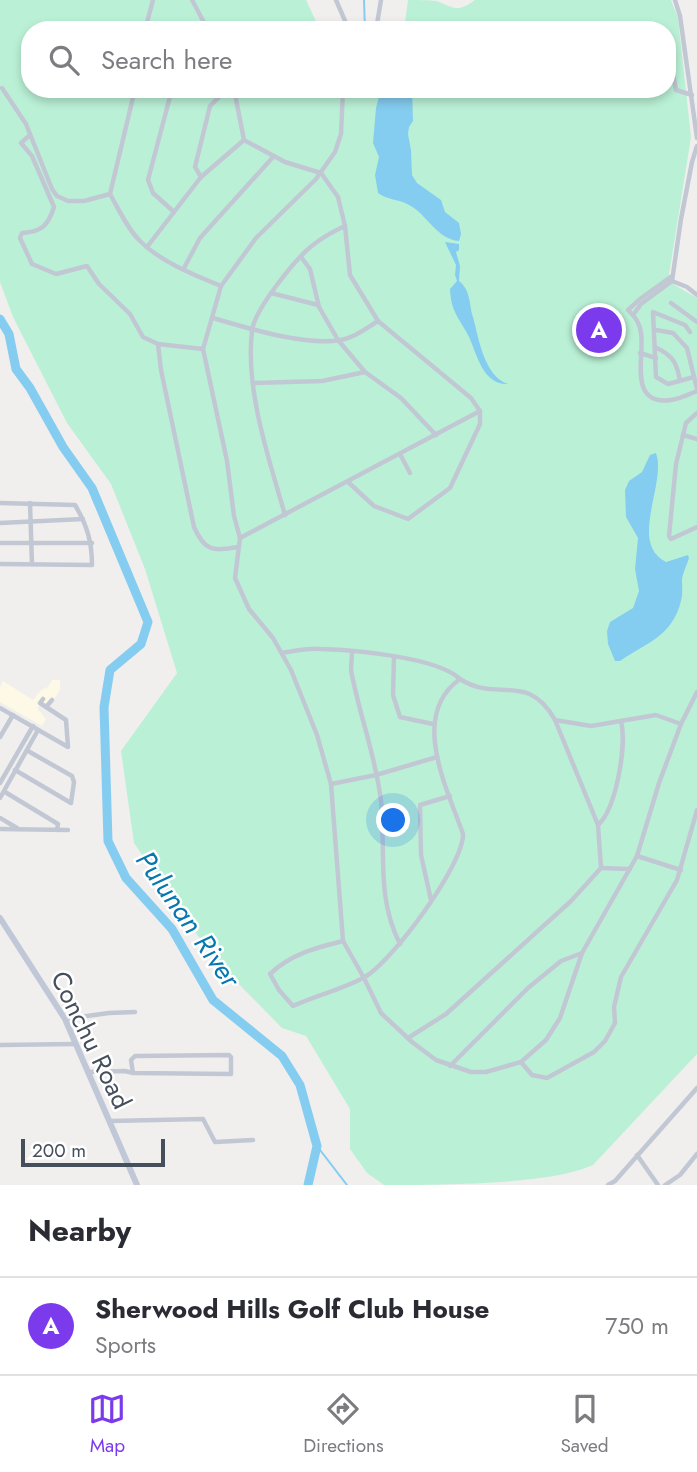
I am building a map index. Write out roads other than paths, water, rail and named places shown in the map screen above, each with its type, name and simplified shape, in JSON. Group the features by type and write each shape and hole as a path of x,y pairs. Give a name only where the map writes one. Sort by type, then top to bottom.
{"main road":[{"name":"Conchu Road","path":"0,918 65,1019 137,1185"}],"street":[{"path":"147,21 153,0"},
{"path":"192,0 203,21"},
{"path":"338,0 345,21"},
{"path":"378,21 381,0"},
{"path":"675,0 680,16 697,138"},
{"path":"2,88 26,124 52,189 60,198 84,201 110,194"},
{"path":"676,90 692,94"},
{"path":"133,98 110,194 132,231 147,247 222,286"},
{"path":"170,98 148,180 153,193 174,212"},
{"path":"201,177 195,167 210,106 218,98"},
{"path":"236,98 244,139 285,162 321,173 338,197 345,226 350,275 378,321 471,398 480,411 480,424 450,488 408,519 374,506 348,482"},
{"path":"343,98 341,134 335,152 321,173 256,238 222,286 203,349 240,538 235,578 249,609 282,653 303,696 331,784 343,941 381,1013 436,1060 471,1072 486,1072 521,1062 546,1040 560,1018 582,953 637,856 659,783 681,724 697,692"},
{"path":"30,135 21,143 32,156 54,207 46,224 36,232 22,233 20,238 32,264 56,274 87,266 99,284 130,314 143,337 158,344 203,349"},
{"path":"147,247 201,177 244,139"},
{"path":"656,330 673,333 687,348 697,390 669,400 653,397 642,387 639,367 642,334 637,318 630,312 672,279 689,173 697,146"},
{"path":"184,268 200,239 274,156"},
{"path":"285,516 262,433 254,383 252,329 271,292 301,257 311,246 345,226"},
{"path":"301,257 310,269 318,305 338,340 365,372 401,398 436,435"},
{"path":"672,279 697,295"},
{"path":"271,292 318,305"},
{"path":"671,303 697,322"},
{"path":"690,332 685,325 653,312 656,330 656,377 668,384 694,377"},
{"path":"213,318 298,339 338,340 358,334 378,321"},
{"path":"158,344 160,370 194,527 201,543 207,547 238,547"},
{"path":"656,347 671,355 680,381"},
{"path":"640,352 656,358"},
{"path":"254,383 322,381 365,372"},
{"path":"240,538 480,411"},
{"path":"697,413 686,424 676,464 669,536 671,539 697,527"},
{"path":"683,435 697,439"},
{"path":"400,454 410,473"},
{"path":"0,503 75,505 92,543 92,565 0,564"},
{"path":"30,503 32,564"},
{"path":"0,523 83,519"},
{"path":"0,543 92,543"},
{"path":"282,653 317,649 426,661 452,671 473,685 525,692 538,698 548,706 555,720 597,825 601,868 571,901 446,1014 408,1038"},
{"path":"352,652 351,670 380,800 385,905 390,924 400,944"},
{"path":"394,657 393,695 400,717 433,724"},
{"path":"343,941 295,956 270,974 293,1006 364,978 378,967 416,924 463,844 463,834 437,757 433,724 444,696 460,678"},
{"path":"0,708 68,747 66,720 40,703 43,699"},
{"path":"46,707 52,700"},
{"path":"0,737 13,715"},
{"path":"555,720 591,726 656,715 681,724"},
{"path":"597,825 605,818 615,791 624,733 621,722"},
{"path":"0,798 28,751 36,728"},
{"path":"0,783 36,728"},
{"path":"15,770 71,803 74,782 72,776 28,751"},
{"path":"331,784 376,775 437,757"},
{"path":"5,792 58,824 57,830"},
{"path":"431,900 421,855 420,805 450,796"},
{"path":"521,1062 532,1075 547,1078 585,1058 605,1041 615,1023 614,1007 621,977 681,870 697,810"},
{"path":"0,818 18,828"},
{"path":"0,829 68,830"},
{"path":"637,856 681,870"},
{"path":"601,868 629,869"},
{"path":"450,1066 528,988 561,961 582,953"},
{"path":"65,1019 135,1012"},
{"path":"0,1045 75,1044"},
{"path":"88,1072 125,1071 133,1073 231,1074 231,1057 135,1056 131,1060 133,1073"},
{"path":"608,1185 615,1183 697,1088"},
{"path":"110,1121 203,1119 215,1142 253,1140"},
{"path":"665,1185 680,1175 697,1154"},
{"path":"637,1155 657,1185"}],"water":[{"path":"379,98 412,98 413,121 408,134 412,175 417,183 441,200 445,212 459,223 459,241 444,236 416,209 378,193 375,175 379,157 373,143"},
{"path":"445,242 459,244 459,250 456,252 460,266 459,281 468,293 484,356 493,373 508,384 499,383 486,374 456,314 450,289 457,281 456,265"},
{"path":"656,453 658,466 649,527 650,541 655,553 666,562 688,555 682,579 682,598 677,613 665,631 620,661 615,661 608,644 607,631 610,622 633,608 639,591 635,569 638,538 626,517 625,490 629,481 642,472 650,455"}],"waterway":[{"path":"364,0 365,21"},
{"name":"Pulunan River","path":"0,319 9,334 16,369 30,388 63,447 92,488 148,622 141,644 110,670 104,707 108,841 126,878 172,929 213,1000 282,1056 300,1085 317,1146 308,1185"},
{"path":"317,1146 347,1185"}],"place":[{"name":"Sherwood Hills Golf Club House","path":"599,330"}]}
